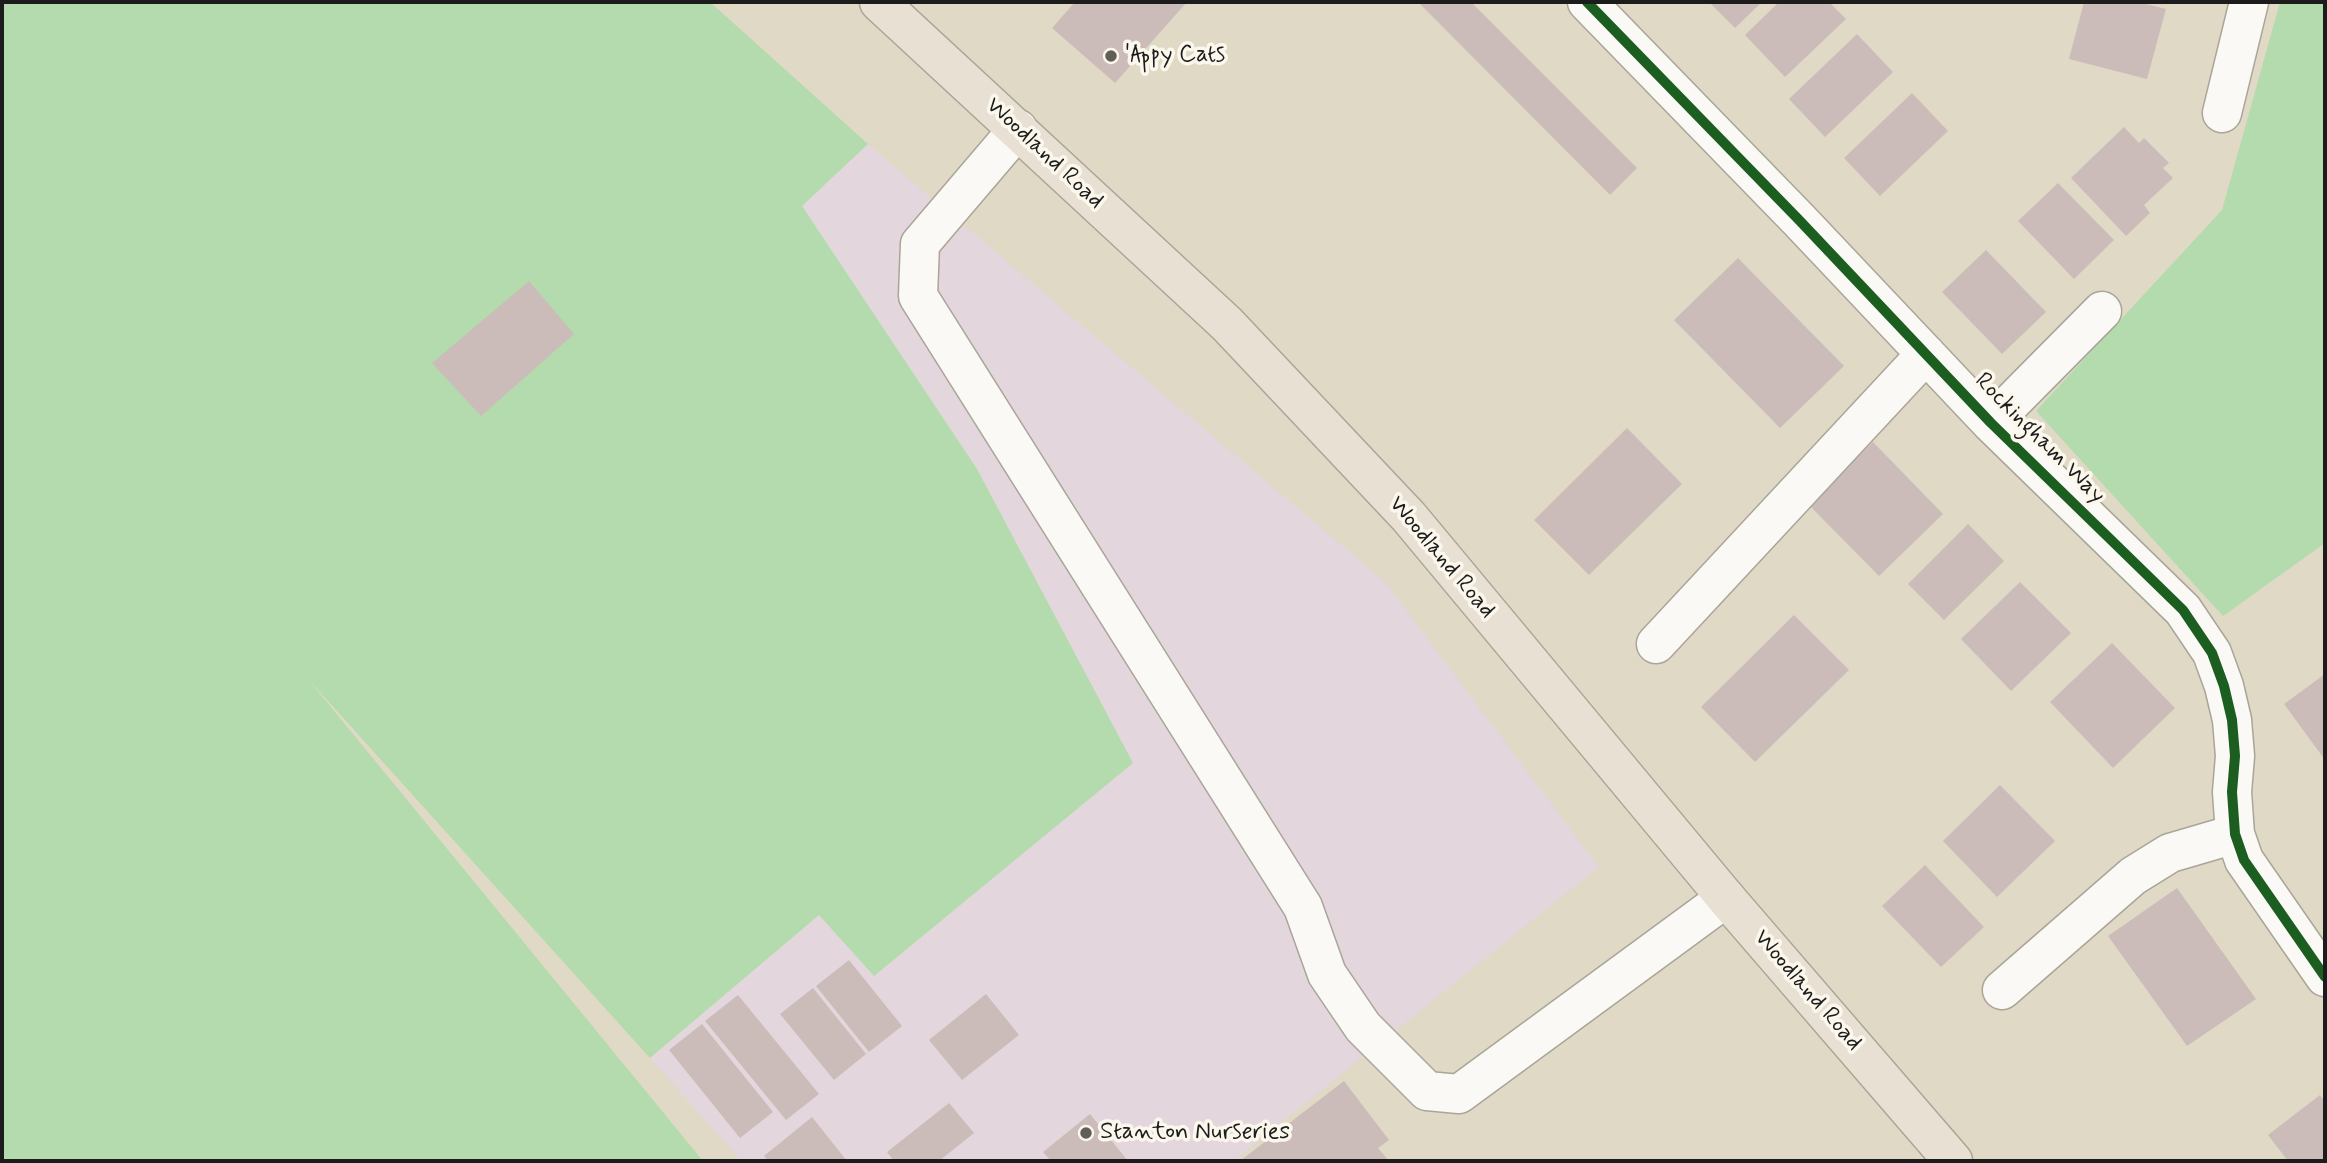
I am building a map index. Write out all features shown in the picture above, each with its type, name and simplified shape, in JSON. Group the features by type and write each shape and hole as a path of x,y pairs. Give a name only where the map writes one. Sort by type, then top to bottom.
{"highway":[{"name":"Woodland Road","path":"879,2 1227,324 1409,517 1726,898 1953,1161"}],"street":[{"name":"Rockingham Way","path":"1587,2 1992,423 2183,610 2212,653 2224,686 2232,720 2235,756 2232,792 2235,834 2244,860 2325,977"},
{"path":"2222,113 2249,2"},
{"path":"1018,129 920,244 918,296 1303,907 1327,974 1363,1027 1427,1091 1459,1094 1726,898"},
{"path":"1992,423 2102,311"},
{"path":"1656,644 1926,354"},
{"path":"2002,990 2133,876 2170,853 2235,834"}],"shaded area":[{"name":"Stanton Nurseries","path":"868,144 1385,582 1599,867 1233,1161 741,1161 650,1058 819,915 874,976 1133,763 977,469 802,206"}],"green space":[{"path":"2,2 710,2 868,144 802,206 977,469 1133,763 874,976 819,915 650,1058 308,679 703,1161 2,1161"},
{"path":"2280,2 2325,2 2325,543 2223,616 2036,411 2222,210"}],"building":[{"name":"'Appy Cats","path":"1075,2 1187,2 1115,83 1052,28"},
{"path":"1418,2 1471,2 1637,168 1610,195"},
{"path":"1709,2 1762,2 1735,28"},
{"path":"1779,2 1829,2 1846,19 1785,77 1745,35"},
{"path":"2084,2 2138,2 2166,9 2147,79 2069,59"},
{"path":"1857,34 1893,72 1825,137 1789,99"},
{"path":"1912,93 1948,131 1880,196 1844,158"},
{"path":"2124,127 2139,143 2144,138 2169,163 2163,168 2173,178 2144,205 2150,213 2126,236 2071,178"},
{"path":"2058,183 2114,240 2074,279 2018,221"},
{"path":"1986,250 2046,312 2002,354 1942,292"},
{"path":"1738,258 1844,366 1780,428 1674,320"},
{"path":"529,281 574,334 481,416 432,363"},
{"path":"1627,428 1682,484 1589,575 1534,520"},
{"path":"1873,442 1943,514 1879,576 1808,504"},
{"path":"1968,524 2004,561 1944,620 1908,584"},
{"path":"2020,582 2071,633 2011,691 1961,639"},
{"path":"1794,615 1849,670 1755,762 1701,707"},
{"path":"2112,643 2175,708 2113,768 2050,702"},
{"path":"2325,674 2325,760 2284,704"},
{"path":"2000,785 2055,841 1997,897 1943,841"},
{"path":"1925,865 1984,927 1941,967 1882,906"},
{"path":"2177,888 2256,999 2187,1046 2108,936"},
{"path":"849,960 902,1026 869,1052 816,986"},
{"path":"813,988 866,1054 834,1080 780,1014"},
{"path":"986,994 1019,1035 962,1080 929,1040"},
{"path":"738,995 819,1094 786,1120 705,1021"},
{"path":"702,1024 773,1112 740,1138 669,1050"},
{"path":"1344,1081 1389,1140 1378,1148 1389,1161 1240,1161"},
{"path":"2320,1095 2325,1102 2325,1161 2288,1161 2268,1135"},
{"path":"949,1103 974,1133 939,1161 894,1161 887,1152"},
{"name":"Stanton Nurseries","path":"1090,1114 1128,1161 1051,1161 1043,1152"},
{"path":"812,1117 847,1161 768,1161 764,1156"}],"cycle path":[{"path":"1587,2 1991,423 2183,610 2212,653 2224,686 2232,720 2235,756 2232,792 2235,834 2244,860 2325,977"}],"place":[{"name":"'Appy Cats","path":"1111,56"},
{"name":"Stanton Nurseries","path":"1086,1133"}]}
